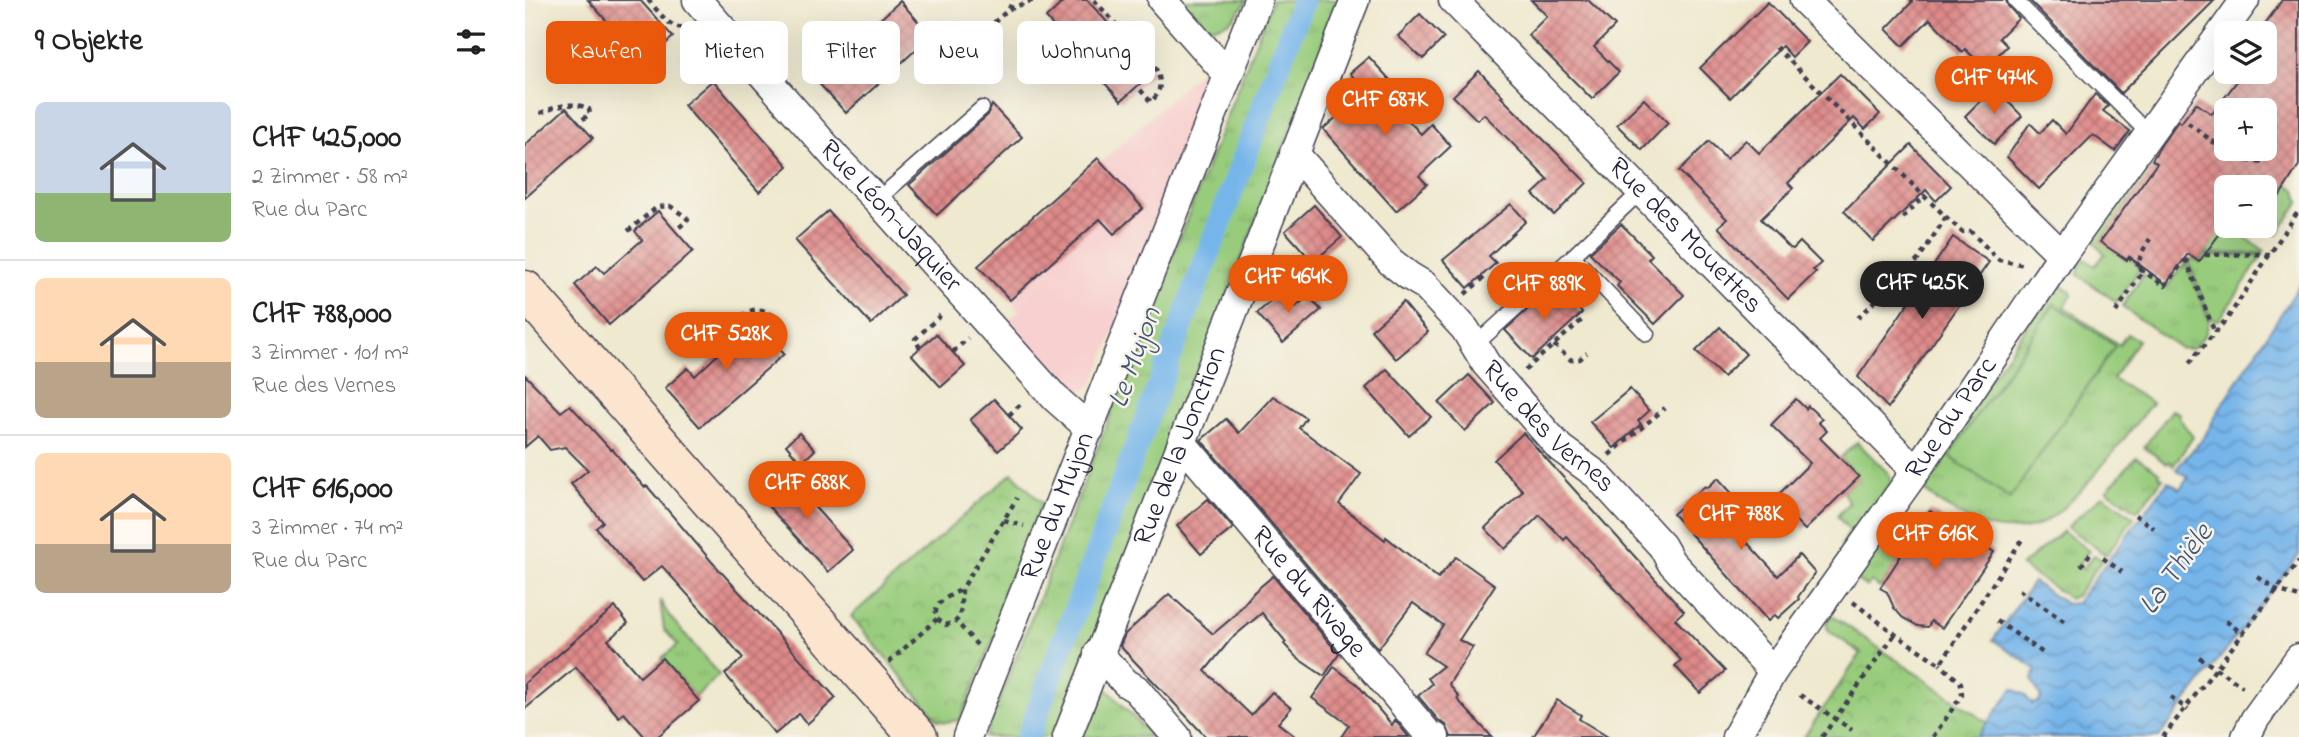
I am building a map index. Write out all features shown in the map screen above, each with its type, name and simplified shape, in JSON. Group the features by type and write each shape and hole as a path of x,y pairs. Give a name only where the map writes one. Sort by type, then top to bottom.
{"street":[{"name":"Rue Léon-Jaquier","path":"697,0 837,159 1055,398 1090,429"},
{"path":"1163,0 1228,75"},
{"name":"Rue du Mujon","path":"968,737 1258,0"},
{"name":"Rue de la Jonction","path":"1067,737 1355,0"},
{"name":"Rue des Mouettes","path":"1453,0 1916,471"},
{"path":"1804,0 2062,255"},
{"name":"Rue du Parc","path":"1736,737 1773,671 1916,471 2062,255 2245,0"},
{"name":"Rue des Vernes","path":"1294,153 1391,261 1424,285 1465,329 1486,364 1560,448 1597,475 1662,546 1671,562 1773,671"},
{"path":"525,290 918,737"},
{"name":"Rue du Rivage","path":"1183,444 1430,736 1435,737"},
{"path":"1098,653 1126,683 1136,689 1177,737"},
{"path":"2246,737 2255,719 2299,658"}],"lane":[{"path":"2015,0 2149,134"},
{"path":"877,200 982,108"},
{"path":"1474,346 1640,191"},
{"path":"1573,256 1647,334"}],"path":[{"path":"1009,9 1013,0"},
{"path":"996,21 1009,9 1034,0"},
{"path":"1094,0 1155,67 1160,77 1159,93 1151,102 1137,86"},
{"path":"1776,47 1962,232 1970,231 1999,260 2025,265"},
{"path":"540,113 566,104 580,105 589,109 590,114 579,122"},
{"path":"2167,108 2226,150 2258,163 2265,162"},
{"path":"1903,218 1924,196"},
{"path":"628,231 657,207 670,206 688,220 675,231"},
{"path":"2189,363 2229,316 2299,210"},
{"path":"1859,318 1918,260 1946,217"},
{"path":"2116,312 2141,273 2141,254 2150,239"},
{"path":"2205,255 2270,254"},
{"path":"2128,257 2165,286 2188,257 2215,333"},
{"path":"1461,297 1486,276"},
{"path":"920,348 915,339 963,295"},
{"path":"726,329 743,314 752,309 761,309 781,322 767,334"},
{"path":"1518,376 1582,320"},
{"path":"1554,345 1571,360 1580,359 1587,353"},
{"path":"1609,456 1665,408"},
{"path":"961,589 960,616 946,625 937,619 937,604 961,589 1017,498"},
{"path":"2135,514 2154,528"},
{"path":"1940,664 2023,538"},
{"path":"2081,566 2093,550"},
{"path":"2103,558 2122,572"},
{"path":"2163,737 2299,561"},
{"path":"2258,577 2277,590 2299,597"},
{"path":"1833,587 1940,664 1961,683 1962,695 1933,737"},
{"path":"2019,590 2068,624"},
{"path":"886,664 937,619"},
{"path":"956,621 981,650"},
{"path":"1997,621 2046,655"},
{"path":"2226,621 2243,634"},
{"path":"1822,737 1895,634"},
{"path":"2199,657 2243,687"},
{"path":"1800,695 1852,730"},
{"path":"2171,697 2186,709"}],"shaded area":[{"path":"1204,67 1208,93 1093,385 1080,392 1065,391 1004,324 1019,311 1010,300 1100,219 1114,234 1142,208 1089,174"}],"green space":[{"path":"1173,0 1247,0 1232,19 1219,26 1212,26 1196,21 1200,17 1191,7 1184,12"},
{"path":"1272,0 1296,0 1020,737 985,737"},
{"path":"1312,0 1341,0 1057,737 1034,737"},
{"path":"2143,168 2214,216 2214,236 2143,183 2101,241 2126,260 2128,258 2139,270 2117,302 2077,274 2085,259 2095,266 2105,254 2095,243 2094,235"},
{"path":"2286,183 2296,190 2299,202 2278,234 2277,233 2277,198"},
{"path":"2216,238 2246,238 2265,251 2263,253 2205,254"},
{"path":"2263,255 2219,320 2211,319 2189,263 2193,258 2199,262 2205,256"},
{"path":"2186,263 2209,321 2206,333 2191,349 2180,348 2123,305 2144,274 2166,288"},
{"path":"2056,285 2071,291 2072,295 2064,307 2119,345 2127,334 2138,340 2113,379 2152,403 2083,488 2052,517 2029,528 2010,530 1972,521 1941,504 1921,486 1929,467 1937,473 1943,464 1935,457","holes":["2054,304 2115,346 2010,498 1949,456"]},
{"path":"2054,304 2115,346 2010,498 1949,456"},
{"path":"2172,410 2180,414 2179,418 2193,437 2173,466 2144,447"},
{"path":"1857,442 1888,473 1892,481 1846,548 1841,546 1850,531 1837,516 1849,503 1843,492 1858,477 1840,458"},
{"path":"2136,457 2160,473 2159,476 2163,478 2138,511 2107,490"},
{"path":"1012,473 1042,503 1010,578 1016,585 960,720 938,720 851,616"},
{"path":"2103,495 2134,517 2106,555 2067,527"},
{"path":"2063,531 2089,551 2078,565 2082,569 2094,555 2102,560 2076,596 2069,598 2021,566"},
{"path":"1881,545 1888,546 1902,556 1880,588 1871,582 1867,587 1858,581 1858,578"},
{"path":"660,600 669,616 719,675 695,697 662,658 678,645 664,629"},
{"path":"1831,615 1988,723 1977,737 1804,737 1861,653 1829,631 1826,624"},
{"path":"1105,689 1152,737 1078,737 1100,690"}],"water":[{"name":"La Thièle","path":"2299,286 2299,555 2159,737 1977,737 2013,689 2024,694 2032,704 2039,702 2041,698 2032,680 2036,669 1993,640 2033,582 2066,604 2076,603 2168,481 2180,489 2188,477 2176,469 2205,436"}],"building":[{"path":"588,0 640,0 659,21 607,21"},
{"path":"1065,0 1087,0 1106,21 1049,21 1046,18"},
{"path":"1531,0 1588,0 1615,26 1594,47 1619,72 1592,99 1528,35 1547,16"},
{"path":"1910,0 2006,0 2019,18 1999,38 2007,46 1985,68 1965,49 1962,52 1930,19 1903,46 1886,29 1912,2"},
{"path":"2029,0 2215,0 2121,93"},
{"path":"2282,0 2299,0 2299,165 2277,200 2277,175 2214,175 2214,238 2217,238 2199,262 2188,254 2166,284 2129,257 2127,260 2100,242 2157,163 2152,160 2161,145 2178,121 2181,123 2196,103 2212,114 2214,111 2214,161 2277,161 2277,98 2224,98 2235,84 2277,84 2277,21 2267,21"},
{"path":"900,1 918,21 914,21 914,51 900,64 900,21 878,21"},
{"path":"1768,2 1807,42 1792,57 1782,46 1730,98 1700,68"},
{"path":"1420,14 1444,38 1423,59 1398,36"},
{"path":"666,29 673,37 666,43"},
{"path":"1369,57 1403,94 1393,104 1421,134 1431,124 1451,146 1419,176 1427,184 1396,211 1323,129 1365,92 1350,73"},
{"path":"1479,71 1503,96 1501,97 1587,183 1554,215 1533,194 1548,180 1484,114 1477,120 1453,96"},
{"path":"1840,74 1880,114 1865,129 1854,118 1788,183 1793,188 1761,219 1790,248 1793,249 1800,242 1821,263 1813,270 1816,272 1788,299 1718,227 1727,219 1679,171 1709,141 1726,159 1746,140 1759,153"},
{"path":"708,84 716,84 788,166 759,192 684,105"},
{"path":"819,84 878,84 846,113"},
{"path":"1106,84 1140,84 1121,101"},
{"path":"1994,87 2022,116 1994,144 1965,116"},
{"path":"2095,94 2108,106 2103,111 2130,131 2115,151 2093,135 2039,189 2007,157 2030,123 2040,133 2052,120 2066,134"},
{"path":"1644,99 1668,123 1642,150 1617,125"},
{"path":"992,105 1022,137 937,215 909,185 988,115"},
{"path":"566,108 593,138 525,198 525,145"},
{"path":"1911,145 1951,186 1936,201 1926,190 1873,241 1844,211"},
{"path":"1098,158 1143,208 1114,234 1100,219 1010,300 978,266"},
{"path":"1511,204 1526,221 1489,256 1496,263 1468,288 1443,260"},
{"path":"1314,205 1342,237 1313,262 1285,231"},
{"path":"658,211 693,251 609,325 575,285 597,266 604,273 642,240 635,231"},
{"path":"828,211 903,295 871,324 795,240"},
{"path":"1621,224 1652,255 1648,259 1684,295 1655,324 1617,286 1620,282 1590,253"},
{"path":"1953,237 1989,262 1888,408 1858,377"},
{"path":"1556,284 1582,313 1532,359 1505,330"},
{"path":"1283,291 1295,307 1309,296 1321,310 1283,343 1257,313"},
{"path":"1403,302 1428,332 1396,359 1371,330"},
{"path":"749,314 784,354 700,427 665,388 688,368 695,376 733,342 726,334"},
{"path":"1720,327 1746,354 1723,377 1696,351"},
{"path":"936,334 965,366 941,387 912,355"},
{"path":"1387,369 1431,417 1409,436 1366,388"},
{"path":"525,375 561,412 570,405 644,487 647,486 836,698 807,724 799,714 775,734 725,674 743,658 715,625 662,566 642,582 596,528 603,522 571,484 588,470 565,447 550,450 538,436 525,447"},
{"path":"1469,375 1495,403 1465,431 1439,403"},
{"path":"1630,389 1649,411 1638,421 1641,424 1614,448 1590,422"},
{"path":"1273,396 1306,418 1299,428 1361,474 1339,504 1438,578 1456,557 1495,585 1459,640 1473,647 1449,684 1459,697 1457,699 1492,737 1451,737 1446,725 1439,721 1418,696 1432,684 1428,678 1443,666 1424,653 1443,625 1413,603 1378,649 1201,440 1226,419 1239,433"},
{"path":"994,399 1022,430 998,451 970,420"},
{"path":"1796,399 1822,419 1818,422 1827,431 1820,438 1859,477 1805,530 1774,499 1810,463 1771,425"},
{"path":"799,433 815,450 801,463 786,445"},
{"path":"1523,433 1684,611 1675,619 1725,671 1700,693 1675,666 1681,660 1567,537 1564,540 1540,515 1505,549 1485,528 1523,491 1494,460"},
{"path":"792,470 818,499 812,504 853,550 828,572 761,498"},
{"path":"1718,478 1745,508 1733,519 1735,521 1731,525 1778,576 1799,555 1815,573 1799,599 1778,618 1775,615 1768,621 1673,514"},
{"path":"1208,499 1233,528 1201,554 1177,526"},
{"path":"1930,511 1994,552 1942,628 1931,621 1928,627 1918,626 1902,617 1894,608 1887,592 1880,588"},
{"path":"1273,576 1339,654 1324,676 1297,658 1262,613 1231,639 1205,671 1251,715 1272,692 1291,708 1278,723 1296,737 1206,737 1120,646 1125,634 1169,594 1213,634"},
{"path":"615,607 628,623 608,640 640,677 662,658 699,701 657,737 645,737 624,713 619,717 576,667 525,709 525,683"},
{"path":"1334,667 1357,684 1392,725 1395,720 1409,737 1341,737 1349,725 1312,698"},
{"path":"1557,700 1581,715 1579,719 1608,737 1533,737"}],"waterway":[{"name":"Le Mujon","path":"1028,737 1303,0"}]}
